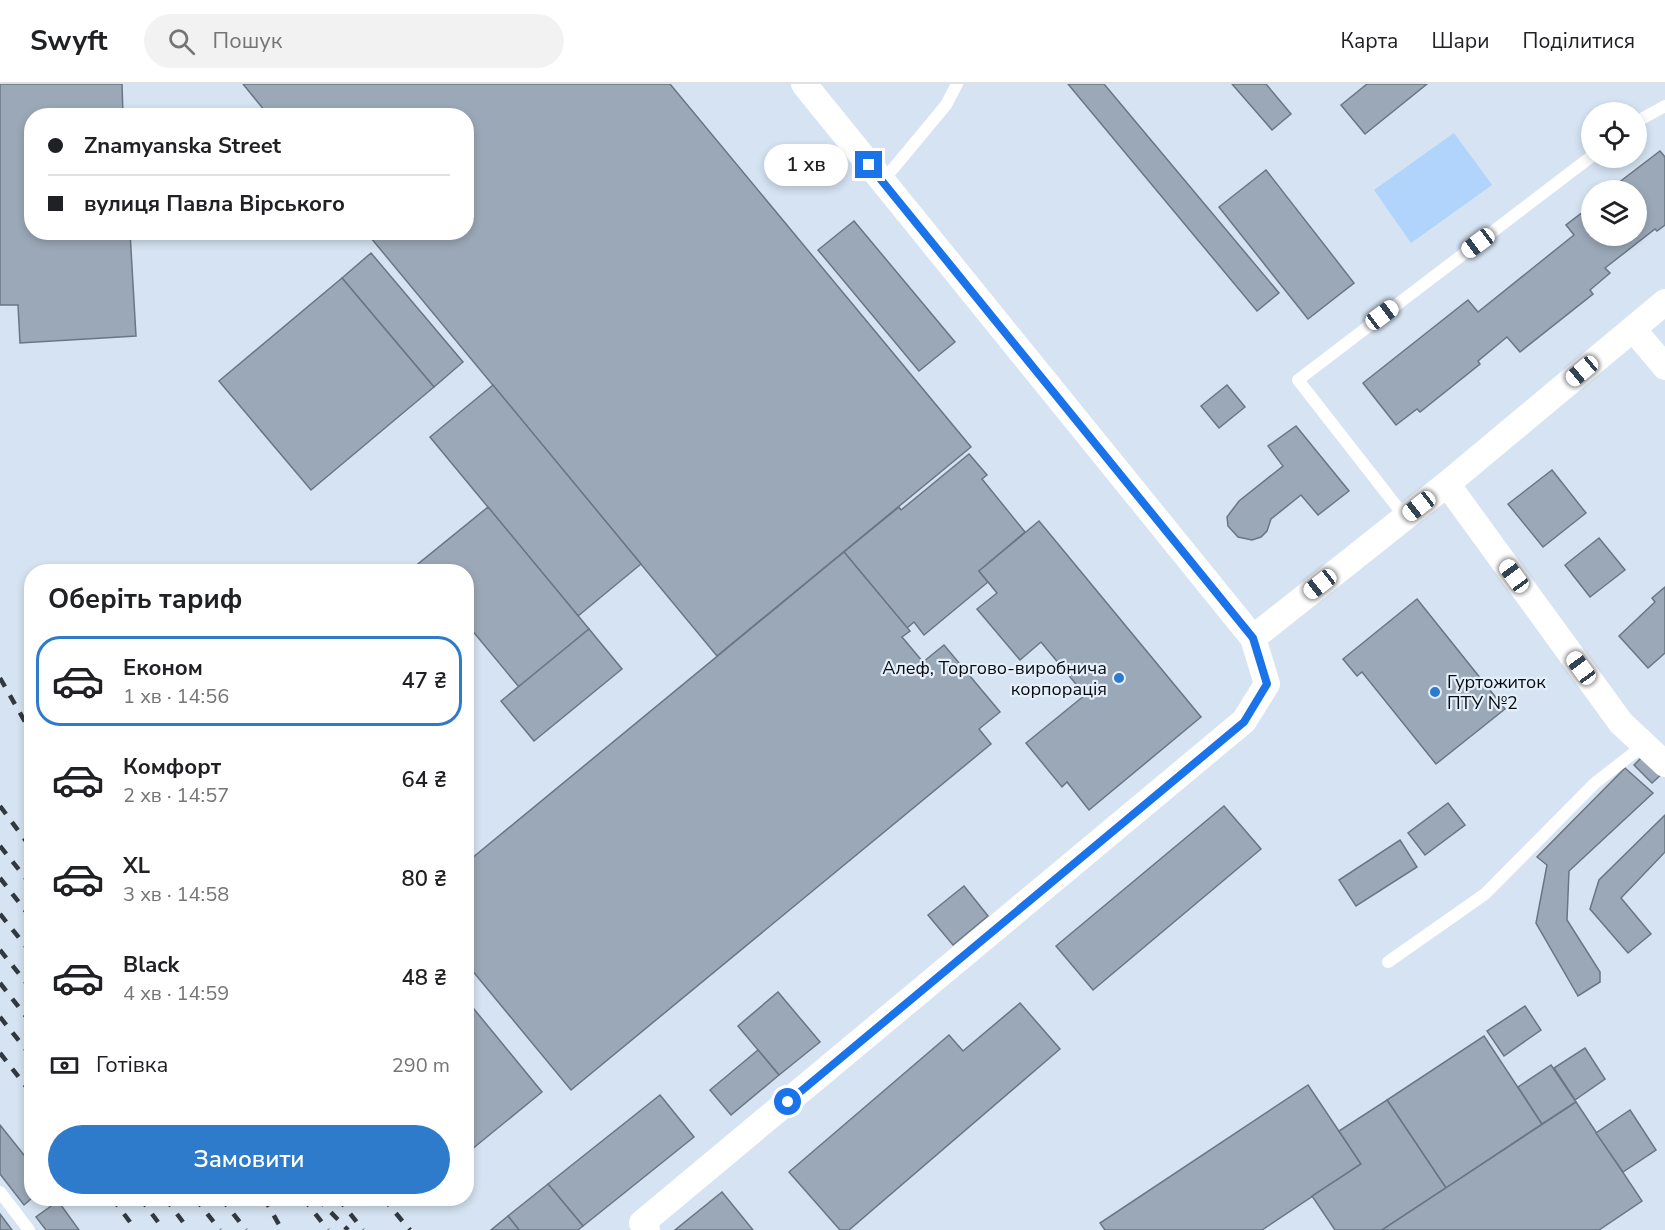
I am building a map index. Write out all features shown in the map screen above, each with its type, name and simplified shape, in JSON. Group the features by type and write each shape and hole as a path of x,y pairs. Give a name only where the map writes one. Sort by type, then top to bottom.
{"street":[{"path":"644,1227 1244,722 1267,684 1253,638 804,84"},
{"path":"1253,638 1447,484 1665,302"},
{"path":"1633,329 1665,367"},
{"path":"1447,484 1621,723 1665,764"}],"lane":[{"path":"882,182 946,105 957,84"},
{"path":"1647,116 1665,106"},
{"path":"1405,517 1298,380 1581,164"},
{"path":"1388,962 1485,894 1595,783 1644,745"},
{"path":"0,1192 29,1230"}],"shaded area":[{"path":"1454,133 1492,185 1411,243 1374,190"}],"building":[{"path":"0,84 122,84 123,108 24,108 24,240 130,240 136,336 20,343 18,305 0,305"},
{"path":"243,84 670,84 971,447 717,656 373,240 474,240 474,108 262,108"},
{"path":"1068,84 1104,84 1279,293 1257,311"},
{"path":"1232,84 1266,84 1291,114 1272,130"},
{"path":"1367,84 1427,84 1365,134 1341,105"},
{"path":"1660,151 1665,157 1665,225 1647,235 1647,180 1622,180 1638,168 1647,168 1647,161"},
{"path":"1266,170 1354,283 1308,319 1219,207"},
{"path":"1581,213 1581,246 1633,246 1605,268 1610,273 1590,290 1593,294 1520,352 1507,337 1478,361 1480,364 1420,412 1417,409 1396,425 1363,383 1468,300 1478,312 1574,235 1566,225"},
{"path":"854,221 955,342 919,371 818,250"},
{"path":"371,253 463,362 434,387 342,278"},
{"path":"342,278 434,387 311,490 219,381"},
{"path":"493,385 641,564 578,616 430,437"},
{"path":"1227,385 1245,407 1219,428 1201,406"},
{"path":"1296,426 1349,491 1318,515 1301,495 1271,519 1267,531 1261,537 1252,540 1238,537 1228,526 1227,517 1239,501 1283,466 1268,446"},
{"path":"969,454 987,475 982,479 1025,532 979,571 988,582 924,635 914,622 907,628 844,552 899,507 901,510"},
{"path":"1552,470 1586,513 1543,547 1508,504"},
{"path":"488,507 589,629 519,687 474,633 474,564 418,564"},
{"name":"Алеф, Торгово-виробнича корпорація","path":"1039,521 1201,717 1089,810 1067,782 1062,787 1026,743 1085,695 1041,642 1020,660 977,609 997,593 979,571"},
{"path":"1599,538 1625,570 1590,597 1565,565"},
{"path":"844,552 910,631 902,637 923,662 944,645 1000,712 979,729 991,744 571,1090 474,973 474,856"},
{"path":"1665,587 1665,653 1648,668 1619,636 1655,602 1652,598"},
{"name":"Гуртожиток ПТУ №2","path":"1417,599 1505,709 1436,764 1362,672 1357,676 1343,659"},
{"path":"589,629 622,669 534,741 501,701"},
{"path":"1647,752 1665,771 1652,783 1634,765"},
{"path":"1625,768 1653,793 1569,871 1567,920 1600,972 1600,982 1578,996 1536,923 1547,865 1537,857"},
{"path":"1448,803 1465,825 1425,855 1408,833"},
{"path":"1224,806 1261,849 1093,990 1056,946"},
{"path":"1665,815 1665,852 1621,898 1651,934 1628,953 1590,909 1599,880"},
{"path":"1400,840 1417,867 1356,906 1339,880"},
{"path":"964,886 988,916 953,945 928,915"},
{"path":"778,992 820,1042 779,1075 738,1026"},
{"path":"1020,1003 1060,1049 849,1230 840,1230 789,1172 949,1035 963,1051"},
{"path":"1525,1006 1541,1030 1504,1056 1487,1031"},
{"path":"474,1009 542,1092 474,1147"},
{"path":"1484,1036 1542,1124 1446,1188 1387,1100"},
{"path":"1585,1048 1605,1079 1575,1100 1554,1068"},
{"path":"758,1050 779,1075 731,1115 710,1090"},
{"path":"1551,1065 1576,1102 1542,1124 1518,1087"},
{"path":"1308,1085 1361,1164 1262,1230 1105,1230 1100,1223"},
{"path":"660,1095 694,1137 583,1226 548,1184"},
{"path":"1387,1100 1446,1188 1382,1230 1335,1230 1312,1196 1361,1164 1339,1131"},
{"path":"1576,1102 1642,1201 1599,1230 1382,1230"},
{"path":"1630,1110 1656,1150 1623,1172 1596,1133"},
{"path":"0,1125 24,1155 24,1205 0,1174"},
{"path":"548,1184 583,1226 578,1230 519,1230 508,1216"},
{"path":"722,1192 753,1230 675,1230"},
{"path":"51,1206 62,1206 79,1230 46,1230 36,1217"},
{"path":"0,1214 12,1230 0,1230"},
{"path":"508,1216 519,1230 491,1230"}],"railway":[{"path":"0,678 24,720"},
{"path":"0,806 24,838"},
{"path":"0,846 24,876"},
{"path":"0,878 24,909"},
{"path":"0,914 24,944"},
{"path":"0,950 24,980"},
{"path":"0,983 24,1014"},
{"path":"0,1017 24,1047"},
{"path":"0,1053 24,1084"},
{"path":"118,1206 136,1230"},
{"path":"146,1206 164,1230"},
{"path":"171,1206 189,1230"},
{"path":"201,1206 220,1230"},
{"path":"227,1206 246,1230"},
{"path":"268,1206 282,1230"},
{"path":"309,1206 328,1230"},
{"path":"325,1206 348,1230"},
{"path":"344,1206 363,1230"},
{"path":"390,1206 410,1230"}],"place":[{"name":"Алеф, Торгово-виробнича корпорація","path":"1119,678"},
{"name":"Гуртожиток ПТУ №2","path":"1435,692"}],"route":[{"path":"788,1102 1244,722 1267,684 1253,638 869,165"}]}
